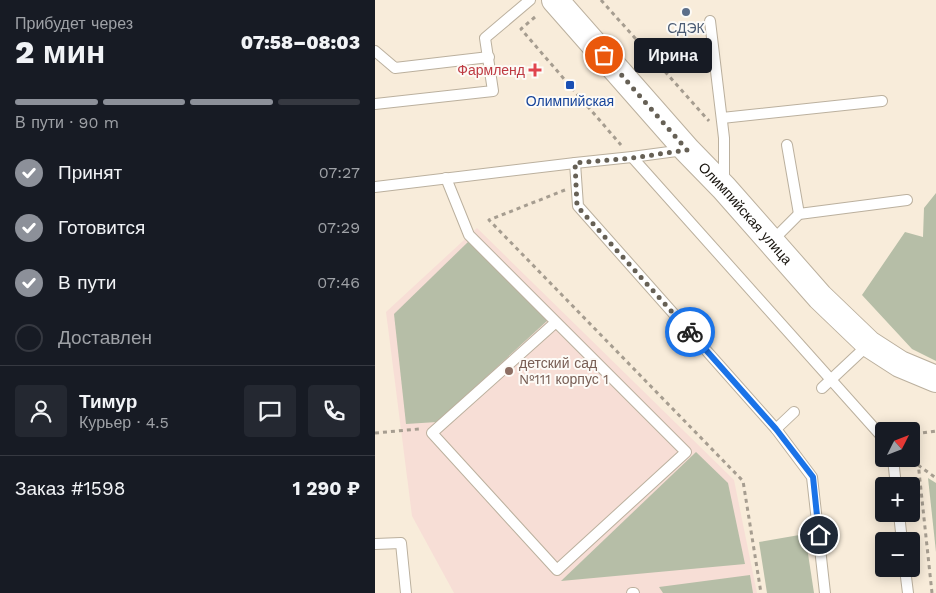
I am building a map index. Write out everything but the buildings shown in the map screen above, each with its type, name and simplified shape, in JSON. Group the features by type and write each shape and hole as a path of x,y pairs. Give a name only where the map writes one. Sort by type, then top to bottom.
{"street":[{"name":"Олимпийская улица","path":"548,6 724,188 820,297 869,344 900,364 936,379"}],"lane":[{"path":"375,104 493,91 485,38 530,0"},
{"path":"710,21 724,138 724,188"},
{"path":"375,51 395,68 489,57"},
{"path":"722,118 882,101"},
{"path":"787,145 799,214"},
{"path":"375,187 687,150"},
{"path":"632,158 875,429"},
{"path":"575,163 577,206 776,429 813,477 825,593"},
{"path":"446,178 469,235 556,322 686,452 557,570 432,433 556,322"},
{"path":"771,242 799,214 907,200"},
{"path":"822,388 869,344"},
{"path":"776,429 794,412"},
{"path":"375,544 401,542 406,593"},
{"path":"906,577 908,593"}],"path":[{"path":"601,0 724,138"},
{"path":"548,6 521,29 632,158"},
{"path":"576,185 489,220 743,481 761,593"},
{"path":"375,433 440,427"},
{"path":"920,433 936,431"},
{"path":"920,466 936,478"},
{"path":"918,468 932,593"}],"shaded area":[{"name":"детский сад №111 корпус 1","path":"477,228 734,480 757,593 454,593 412,516 386,312"}],"green space":[{"path":"936,193 936,361 912,349 862,295 905,232 923,237 924,208"},
{"path":"469,241 548,320 437,422 406,424 394,314"},
{"path":"696,452 728,483 745,564 561,581"},
{"path":"928,478 936,483 936,552"},
{"path":"805,534 814,593 767,593 759,542"},
{"path":"750,575 753,593 663,593 659,587"}],"way so far":[{"path":"604,55 687,150 632,158 575,163 577,206 690,332"}],"place":[{"name":"СДЭК","path":"686,12"},
{"name":"Ирина","path":"604,55"},
{"name":"Фармленд","path":"535,70"},
{"name":"Олимпийская","path":"570,85"},
{"name":"детский сад №111 корпус 1","path":"509,371"}],"route":[{"path":"690,332 776,429 813,477 819,535"}]}
